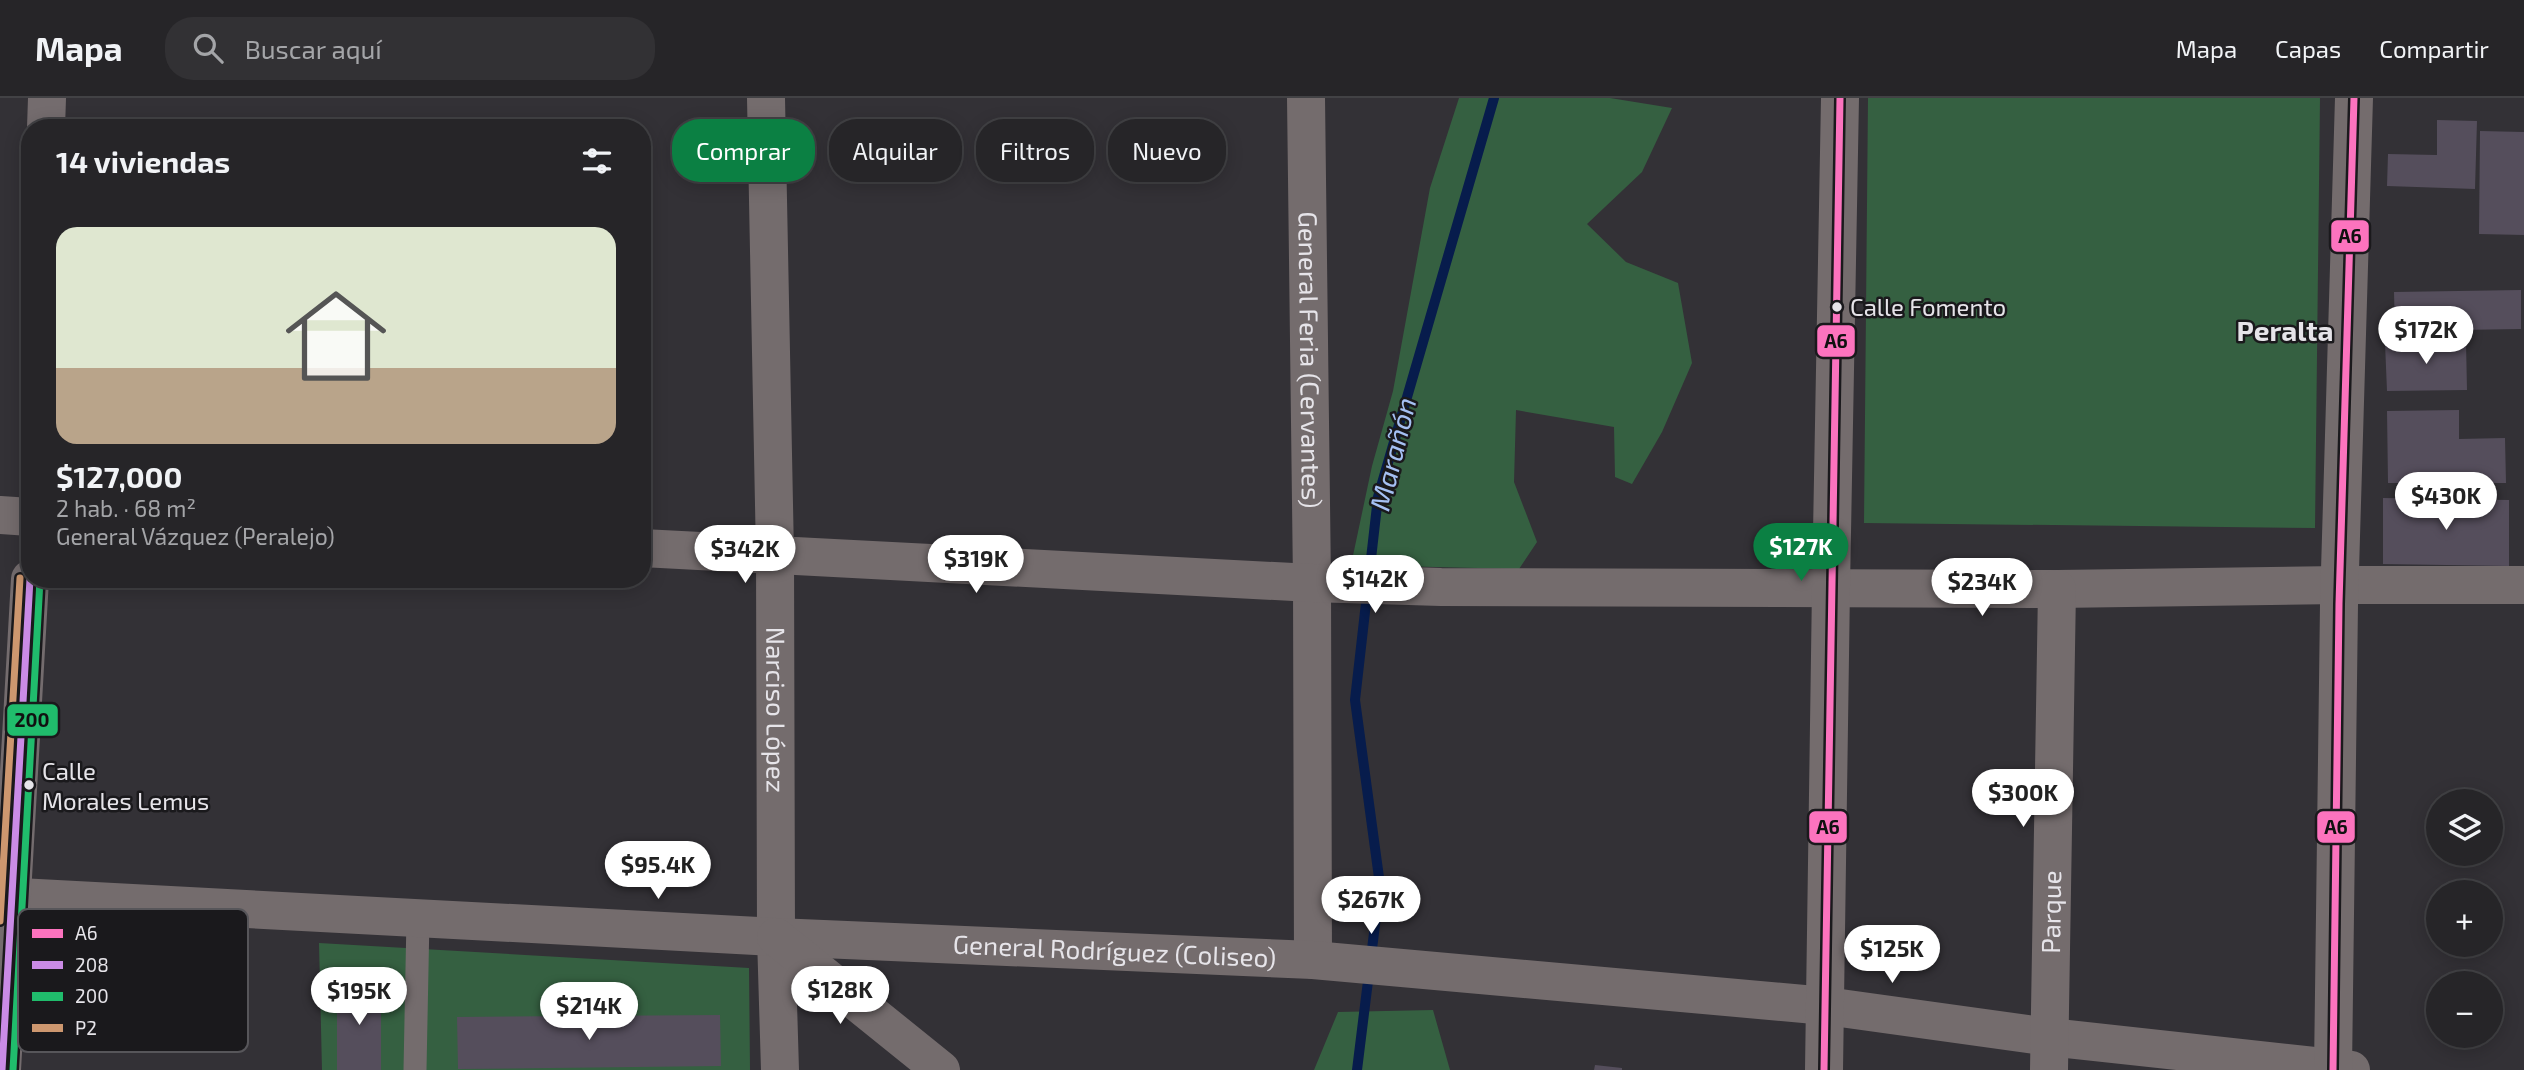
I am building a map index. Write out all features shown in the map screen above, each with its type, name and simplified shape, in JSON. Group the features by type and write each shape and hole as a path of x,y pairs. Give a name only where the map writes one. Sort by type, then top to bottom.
{"main road":[{"path":"46,119 47,98"},
{"path":"2,1070 5,896 29,588"}],"street":[{"name":"Narciso López","path":"766,98 775,555 776,937 780,1070"},
{"name":"General Feria (Cervantes)","path":"1306,98 1312,583 1312,960"},
{"path":"1824,1070 1840,98"},
{"path":"2339,1069 2339,584 2354,98"},
{"path":"0,515 21,516"},
{"path":"651,548 1312,583 1441,587 2057,589 2339,584 2524,585"},
{"name":"Parque","path":"2049,1053 2057,589"},
{"name":"General Rodríguez (Coliseo)","path":"5,896 776,937 1312,960 1826,1006 2049,1053 2339,1069"},
{"path":"776,937 941,1070"}],"lane":[{"path":"415,1070 418,918"}],"green space":[{"path":"1459,98 1610,98 1672,108 1642,172 1587,224 1626,262 1678,283 1692,363 1662,432 1632,484 1615,477 1614,427 1516,410 1514,482 1537,542 1519,569 1351,565 1372,466 1393,391 1430,188"},
{"path":"1868,98 2320,98 2315,528 1864,523"},
{"path":"319,943 749,968 750,1070 322,1070"},
{"path":"1433,1010 1450,1070 1314,1070 1338,1012"}],"building":[{"path":"2437,120 2477,121 2475,189 2387,186 2388,154 2437,155"},
{"path":"2480,131 2524,132 2524,235 2479,234"},
{"path":"2521,290 2521,329 2395,331 2394,292"},
{"path":"2466,342 2467,390 2387,391 2385,343"},
{"path":"2459,410 2459,439 2505,438 2506,483 2388,483 2387,411"},
{"path":"2383,498 2509,500 2509,566 2383,564"},
{"path":"337,983 381,983 381,1070 337,1070"},
{"path":"720,1015 721,1066 458,1069 457,1017"},
{"path":"1595,1065 1622,1068 1622,1070 1594,1070"}],"waterway":[{"name":"Marañón","path":"1371,957 1380,885 1355,700 1378,497 1494,98"},
{"name":"Marañón","path":"1357,1070 1369,973"}],"transit line":[{"name":"A6","path":"1824,1070 1840,98"},
{"name":"A6","path":"2333,1070 2339,604 2354,98"},
{"name":"P2","path":"0,921 20,578"},
{"name":"208","path":"2,1070 29,588"},
{"name":"200","path":"22,909 40,588"},
{"name":"200","path":"13,1070 18,979"}],"place":[{"name":"Calle Fomento","path":"1837,307"},
{"name":"Calle Morales Lemus","path":"29,785"}],"district":[{"name":"Peralta","path":"2285,331"}]}
